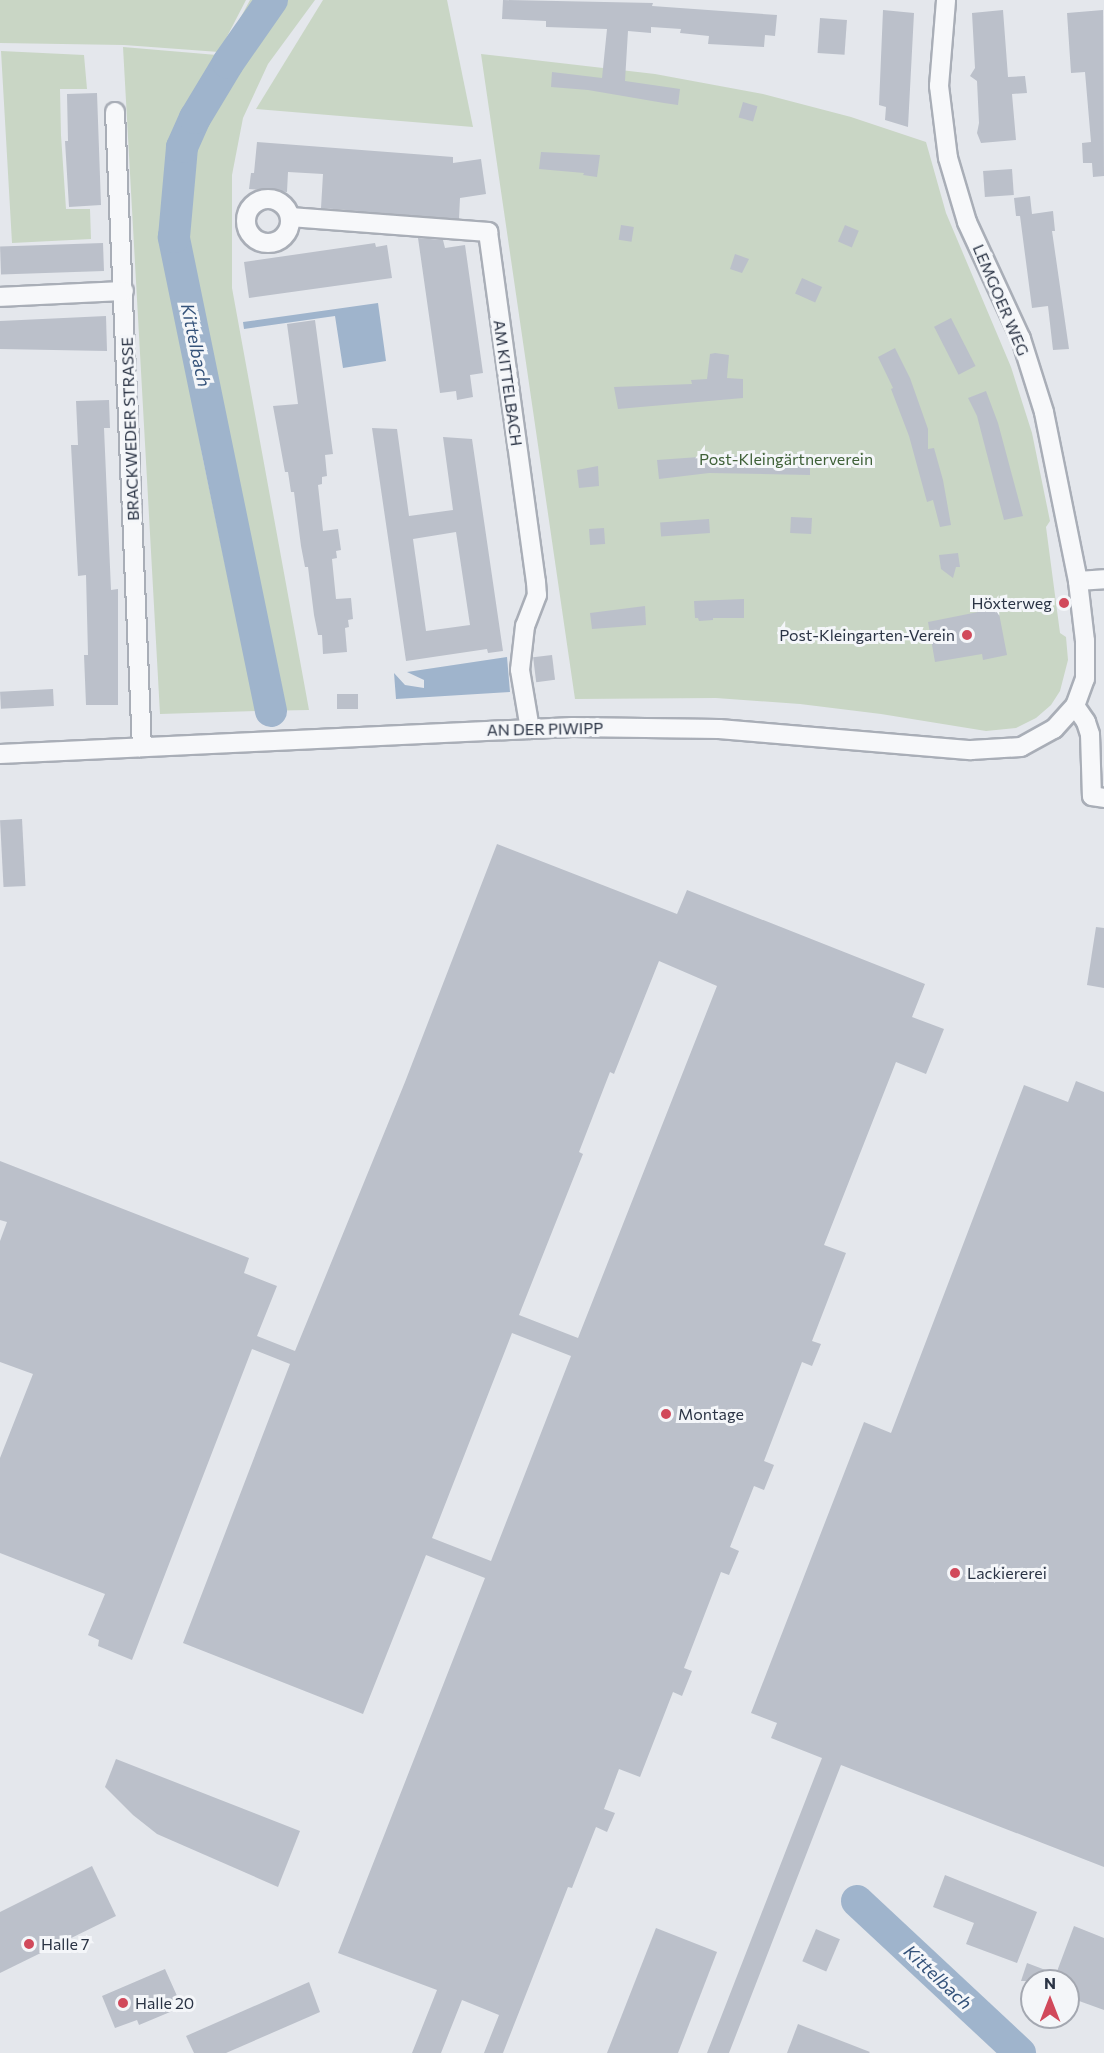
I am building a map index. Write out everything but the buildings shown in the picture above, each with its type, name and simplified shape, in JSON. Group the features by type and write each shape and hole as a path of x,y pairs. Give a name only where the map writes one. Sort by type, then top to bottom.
{"street":[{"name":"LEMGOER WEG","path":"946,0 939,86 948,158 967,222 1021,339 1044,412 1078,581 1086,669 1075,706"},
{"name":"BRACKWEDER STRASSE","path":"115,112 142,747"},
{"name":"AM KITTELBACH","path":"290,217 420,225 488,232 537,595 525,626 520,670 530,729"},
{"path":"0,297 124,291"},
{"path":"1078,581 1104,579"},
{"path":"1075,706 1086,722 1090,734 1092,796 1104,798"},
{"name":"AN DER PIWIPP","path":"0,754 530,729 719,729 886,745 980,750 1021,747 1054,729 1075,706"}],"green space":[{"path":"0,0 246,0 219,52 124,45 0,43"},
{"path":"250,0 315,0 268,64 243,118 232,175 232,288 309,710 258,711 173,281 171,147"},
{"path":"323,0 447,0 473,127 256,109"},
{"path":"123,47 217,55 169,147 164,219 165,250 203,459 256,711 160,714"},
{"path":"1,51 84,55 87,89 60,89 61,135 66,209 90,209 91,239 12,243"},
{"name":"Post-Kleingärtnerverein","path":"481,54 655,74 763,94 851,117 926,142 946,213 1011,367 1032,433 1050,521 1046,527 1060,633 1066,637 1068,660 1060,691 1051,705 1036,718 1016,728 986,731 800,704 716,698 575,699"}],"water":[{"path":"378,303 386,361 343,368 335,316 244,329 243,322"},
{"path":"507,657 510,692 396,699 394,673 405,685 424,688 424,680 407,672"}],"waterway":[{"name":"Kittelbach","path":"271,711 174,237 182,147 195,118 228,63 272,0"},
{"name":"Kittelbach","path":"857,1901 1020,2053"}],"place":[{"name":"Höxterweg","path":"1064,603"},
{"name":"Post-Kleingarten-Verein","path":"967,635"},
{"name":"Montage","path":"666,1414"},
{"name":"Lackiererei","path":"955,1573"},
{"name":"Halle 7","path":"29,1944"},
{"name":"Halle 20","path":"123,2003"}]}
